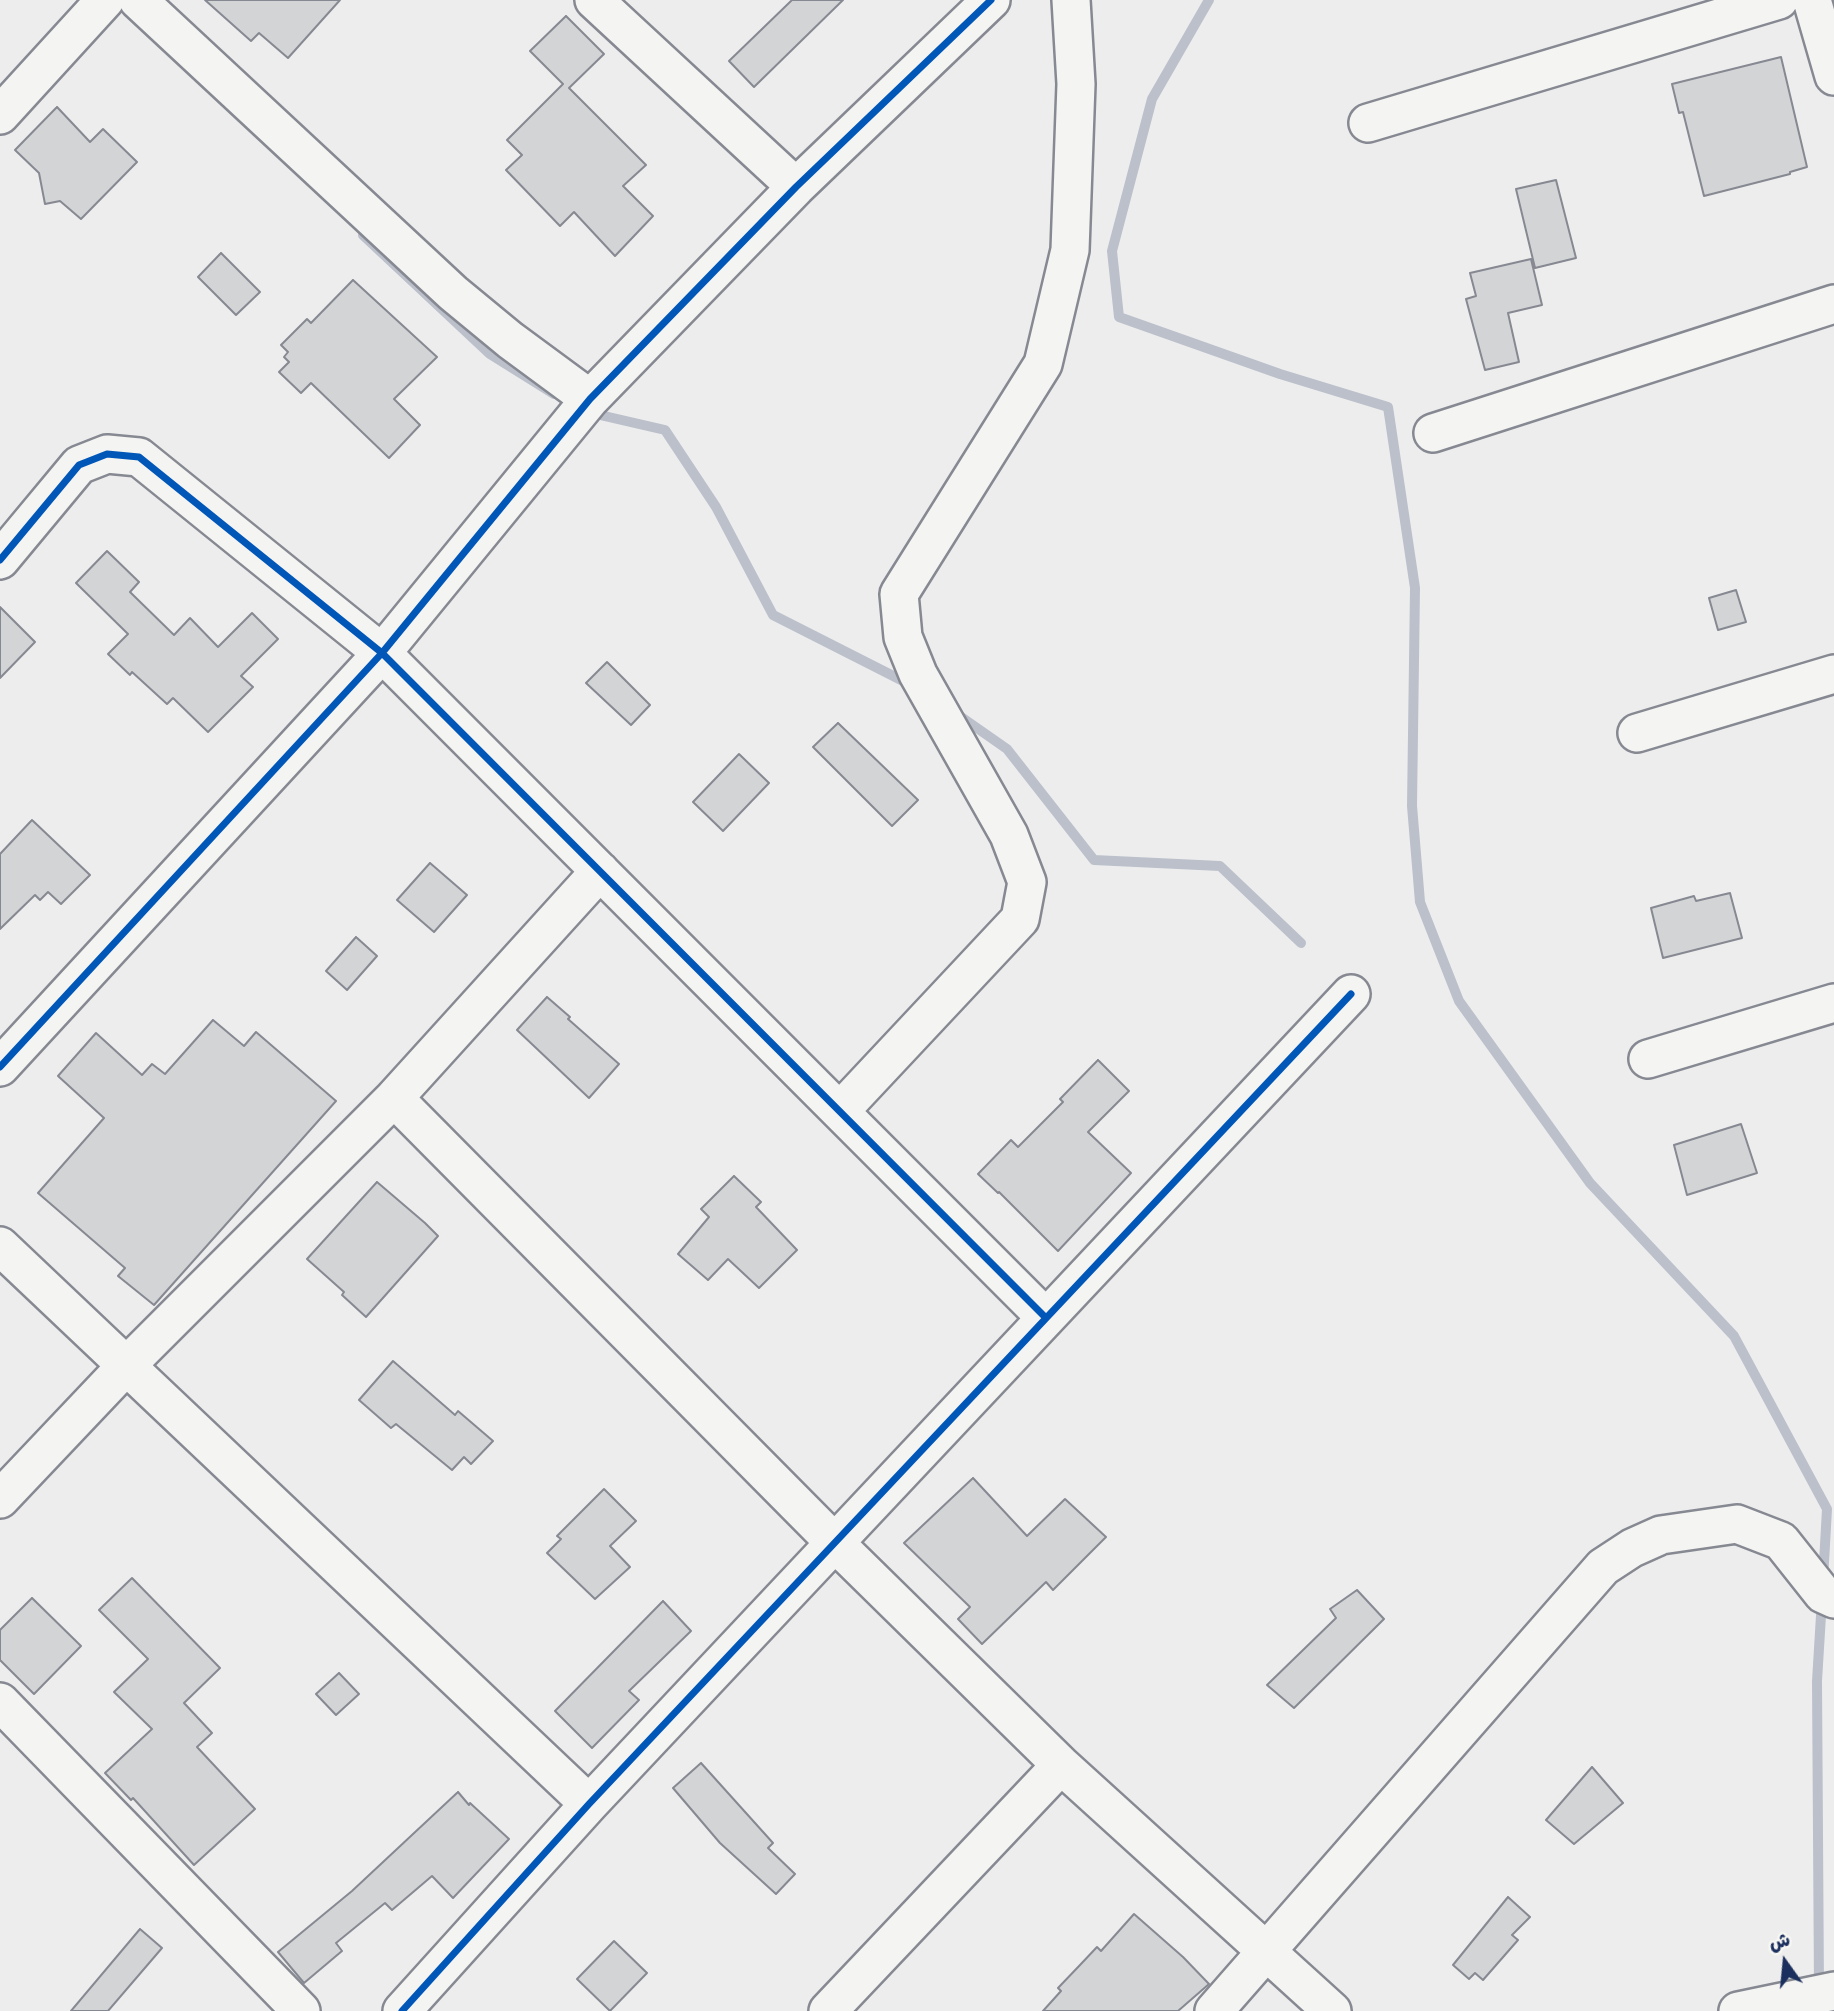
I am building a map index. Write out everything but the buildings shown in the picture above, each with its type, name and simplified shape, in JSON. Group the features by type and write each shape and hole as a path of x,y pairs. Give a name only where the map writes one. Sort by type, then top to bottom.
{"street":[{"path":"0,115 105,0"},
{"path":"138,0 453,293 510,341 590,399"},
{"path":"594,0 796,187"},
{"path":"0,1067 382,653 590,399 796,187 991,0"},
{"path":"840,1111 1020,919 1027,882 1009,835 918,674 903,637 899,594 1043,363 1070,250 1076,84 1071,0"},
{"path":"1368,122 1779,0"},
{"path":"1812,0 1834,76"},
{"path":"1433,433 1834,304"},
{"path":"0,560 79,465 107,454 139,457 382,653 1046,1318"},
{"path":"1637,733 1834,674"},
{"path":"0,1499 126,1366 394,1098 600,871"},
{"path":"402,2011 589,1804 1351,994"},
{"path":"1648,1059 1834,1003"},
{"path":"394,1098 834,1542 1061,1765 1332,2011"},
{"path":"0,1246 589,1804"},
{"path":"1214,2011 1603,1567 1632,1548 1661,1535 1737,1524 1781,1541 1823,1594 1834,1599"},
{"path":"0,1702 301,2011"},
{"path":"828,2011 1061,1765"},
{"path":"1738,2011 1834,1991"}],"waterway":[{"path":"1209,0 1152,99 1112,251 1119,317 1280,374 1388,407 1415,588 1412,806 1420,902 1459,1001 1590,1183 1734,1336 1827,1509 1823,1580"},
{"path":"363,235 490,354 554,394"},
{"path":"587,412 665,430 716,507 773,615 911,685"},
{"path":"954,712 1007,749 1094,860 1220,866 1301,943"},
{"path":"1819,1989 1817,1681 1822,1599"}],"cycle path":[{"path":"0,1067 382,653 590,399 796,187 991,0"},
{"path":"0,560 79,465 107,454 139,457 382,653 1046,1318"},
{"path":"402,2011 589,1804 1351,994"}]}
